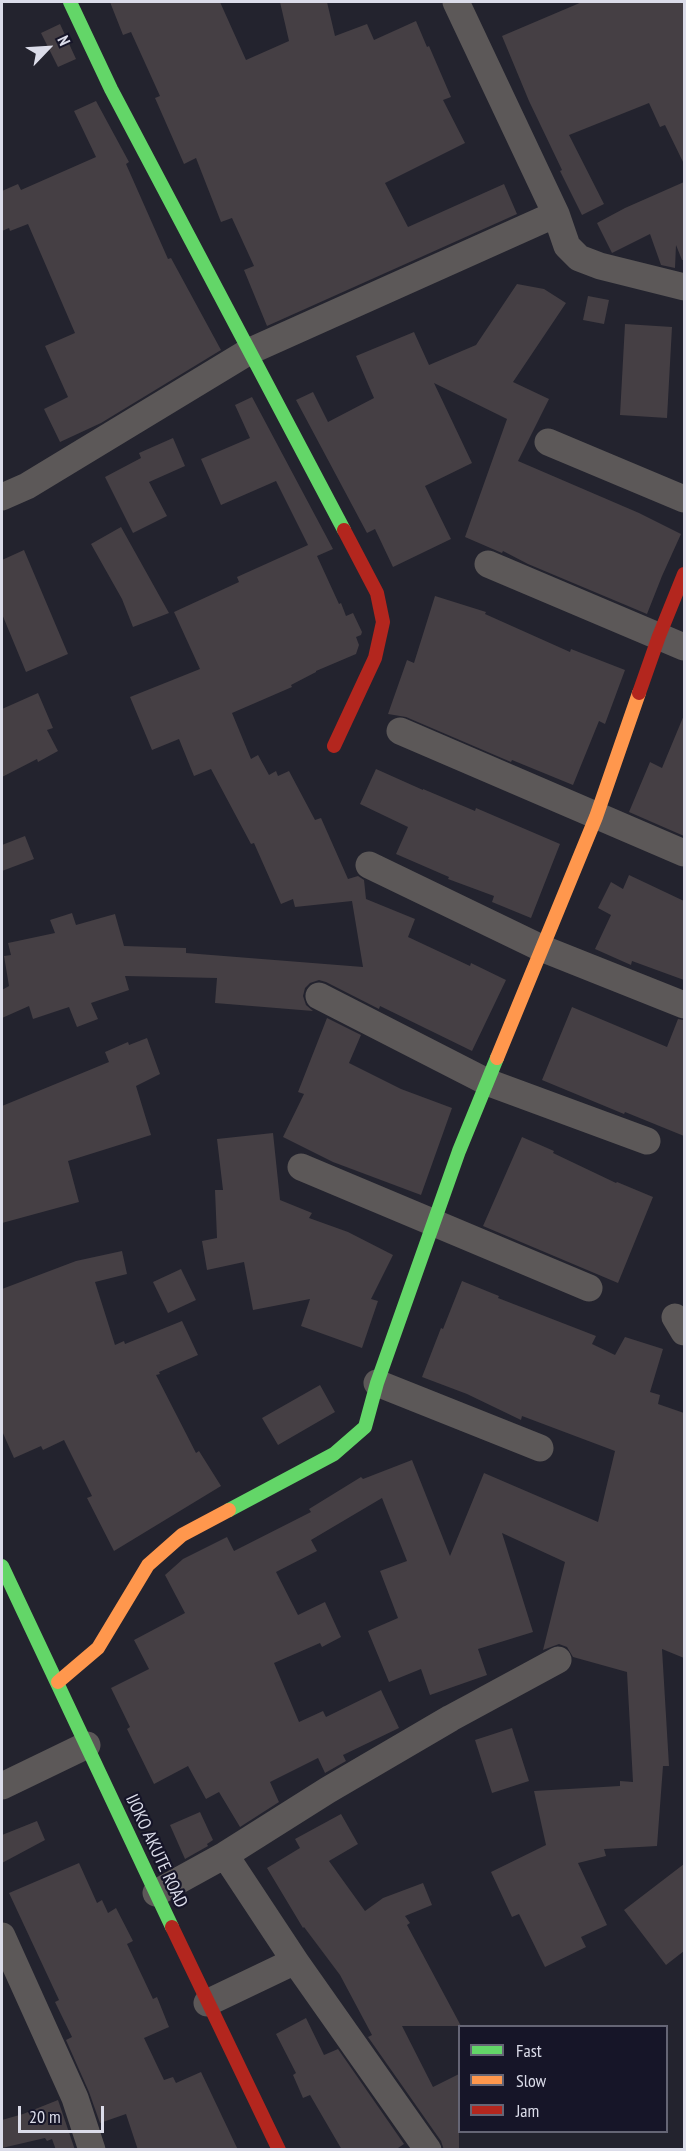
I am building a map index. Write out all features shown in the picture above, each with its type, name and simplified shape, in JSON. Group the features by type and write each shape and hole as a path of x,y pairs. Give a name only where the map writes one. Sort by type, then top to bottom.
{"street":[{"path":"70,2 111,89 377,593 383,622 375,658 334,746"},
{"path":"456,2 556,214 567,246 579,258 600,266 684,287"},
{"path":"2,497 27,486 248,351 556,214"},
{"path":"548,442 684,499"},
{"path":"488,564 684,647"},
{"path":"58,1682 98,1648 148,1565 182,1535 334,1454 365,1427 377,1383 459,1151 540,948 596,817 659,636 684,574"},
{"path":"400,730 596,817 684,853"},
{"path":"369,865 540,948 684,1005"},
{"path":"319,996 487,1082 647,1141"},
{"path":"301,1167 589,1288"},
{"path":"377,1383 540,1448"},
{"name":"IJOKO AKUTE ROAD","path":"2,1566 207,2004 279,2150"},
{"path":"156,1893 225,1855 327,1790 451,1718 558,1660"},
{"path":"2,1786 87,1745"},
{"path":"225,1855 295,1961 428,2150"},
{"path":"2,1936 75,2098 92,2150"},
{"path":"207,2004 295,1961"}],"building":[{"path":"110,2 220,2 246,60 289,41 280,2 327,2 335,36 367,24 374,40 416,21 451,97 443,100 465,143 385,183 408,227 504,184 517,214 267,326 244,270 254,266 232,218 221,222 196,158 184,164 155,98 160,96 131,32 123,35"},
{"path":"582,2 684,2 684,164 665,125 660,127 649,103 569,135 604,204 582,215 560,171 562,170 529,101 502,36"},
{"path":"60,24 76,59 58,67 41,33"},
{"path":"96,101 129,162 126,164 168,259 171,258 221,350 101,423 60,442 44,409 68,397 45,346 75,333 28,224 10,231 9,228 2,231 2,191 18,184 21,190 96,157 74,111"},
{"path":"684,182 684,260 676,245 675,268 661,265 650,234 612,253 597,223"},
{"path":"517,284 544,289 566,303 513,382 549,399 518,461 639,513 681,534 647,614 528,564 503,551 502,553 465,537 507,419 434,383 472,463 425,486 451,539 393,567 375,529 367,533 296,400 313,392 328,422 374,398 356,356 414,332 429,365 476,345"},
{"path":"588,296 609,300 604,324 583,320"},
{"path":"625,324 672,327 667,418 620,415"},
{"path":"252,397 333,549 317,556 339,604 341,603 346,616 353,613 362,632 356,637 359,645 356,654 316,671 291,685 292,687 232,713 251,759 258,755 269,775 276,771 278,776 289,771 315,820 321,818 348,879 358,876 364,880 366,899 415,919 408,937 506,980 472,1051 380,1006 379,1009 319,980 310,983 305,988 303,996 306,1005 313,1011 215,1003 217,978 125,976 129,990 91,1003 98,1019 77,1027 69,1007 33,1019 29,1006 2,1018 2,990 9,986 4,956 11,955 8,943 55,933 50,920 72,913 76,925 115,914 124,946 186,948 186,953 363,967 352,901 295,907 293,899 281,904 254,843 251,844 211,769 194,776 179,739 152,750 130,697 200,669 174,612 239,582 237,577 308,545 276,481 221,505 201,459 250,438 235,405"},
{"path":"173,438 185,466 149,482 167,516 133,533 105,477 141,458 139,453"},
{"path":"121,527 169,613 133,627 122,599 91,544"},
{"path":"24,550 68,654 26,672 2,614 2,560"},
{"path":"435,596 486,612 485,614 570,652 571,649 625,670 605,724 599,721 573,785 512,760 511,762 406,717 388,714 407,660 414,663"},
{"path":"38,693 53,728 47,730 58,751 2,777 2,709"},
{"path":"684,715 684,836 629,812 650,762 662,768"},
{"path":"376,769 560,844 531,918 492,902 494,896 448,879 449,877 396,854 408,827 360,804"},
{"path":"25,836 34,859 2,871 2,845"},
{"path":"629,875 684,901 684,980 632,961 631,965 595,949 611,915 598,908 611,882 623,889"},
{"path":"572,1007 667,1047 678,1019 684,1020 684,1136 542,1080"},
{"path":"327,1018 361,1035 349,1063 401,1089 452,1108 421,1195 333,1162 283,1137 304,1094 298,1092"},
{"path":"147,1038 160,1074 136,1086 151,1135 68,1161 79,1202 2,1223 2,1106 109,1062 105,1052 128,1042 129,1045"},
{"path":"273,1133 280,1200 312,1213 309,1218 348,1232 393,1255 371,1299 378,1301 362,1348 301,1326 310,1299 253,1310 244,1262 207,1270 202,1241 217,1238 215,1190 223,1190 217,1139"},
{"path":"522,1137 616,1183 653,1197 618,1283 483,1226"},
{"path":"122,1251 127,1274 95,1282 115,1345 124,1341 125,1344 182,1321 198,1355 156,1375 196,1453 199,1451 221,1486 114,1551 87,1498 92,1496 64,1440 43,1450 41,1446 14,1458 2,1431 2,1289 76,1261"},
{"path":"181,1269 196,1300 168,1313 153,1282"},
{"path":"462,1281 499,1296 498,1298 596,1336 592,1344 615,1355 625,1337 663,1349 650,1392 660,1395 658,1404 684,1413 684,1658 662,1649 669,1766 663,1766 657,1846 604,1849 606,1856 578,1863 607,1925 581,1937 586,1947 545,1967 519,1914 512,1917 491,1872 546,1845 534,1791 620,1786 620,1781 633,1782 627,1672 573,1657 567,1647 559,1644 543,1650 565,1562 502,1533 533,1632 478,1649 487,1675 430,1695 421,1669 389,1682 368,1631 398,1618 380,1571 407,1561 382,1498 311,1540 317,1551 276,1572 298,1615 325,1602 341,1637 322,1647 320,1643 274,1663 299,1722 323,1711 326,1717 381,1690 399,1728 343,1755 346,1761 325,1773 318,1758 270,1782 279,1802 240,1827 219,1792 206,1799 188,1766 154,1784 127,1729 130,1727 111,1688 149,1669 134,1640 185,1613 165,1575 183,1559 227,1537 234,1551 311,1512 309,1509 361,1477 363,1479 412,1460 450,1556 484,1473 598,1522 615,1451 522,1416 521,1420 467,1394 422,1377"},
{"path":"320,1385 335,1412 278,1445 262,1418"},
{"path":"512,1728 529,1781 492,1793 475,1740"},
{"path":"200,1812 213,1840 207,1844 208,1846 185,1859 170,1825"},
{"path":"341,1814 358,1844 329,1861 365,1911 383,1898 423,1883 432,1905 405,1916 410,1923 407,1925 460,2025 402,2026 433,2087 458,2074 459,2150 444,2150 441,2141 368,2037 372,2035 340,1975 303,1928 267,1868 300,1848 295,1839"},
{"path":"37,1821 45,1840 2,1863 2,1835"},
{"path":"79,1863 97,1903 102,1900 108,1913 116,1908 133,1941 127,1944 153,1999 157,1997 169,2027 144,2038 164,2080 173,2077 176,2083 201,2072 238,2150 138,2150 126,2114 100,2123 66,2040 72,2037 55,2002 59,2000 9,1893"},
{"path":"684,1864 684,1951 666,1965 624,1910"},
{"path":"306,2018 324,2055 338,2049 404,2144 395,2150 342,2150 310,2095 303,2098 293,2075 296,2073 276,2034"},
{"path":"58,2100 75,2150 56,2150 52,2139 47,2141 45,2138 2,2148 2,2120"}],"traffic: fast":[{"path":"70,2 111,89 344,530"},
{"path":"229,1510 334,1454 365,1427 377,1383 459,1151 497,1058"},
{"path":"2,1566 172,1927"}],"traffic: slow":[{"path":"497,1058 596,817 639,693"},
{"path":"58,1682 98,1648 148,1565 182,1535 229,1510"}],"traffic: jam":[{"path":"334,746 375,658 383,622 377,593 344,530"},
{"path":"639,693 684,574"},
{"path":"172,1927 279,2150"}]}
